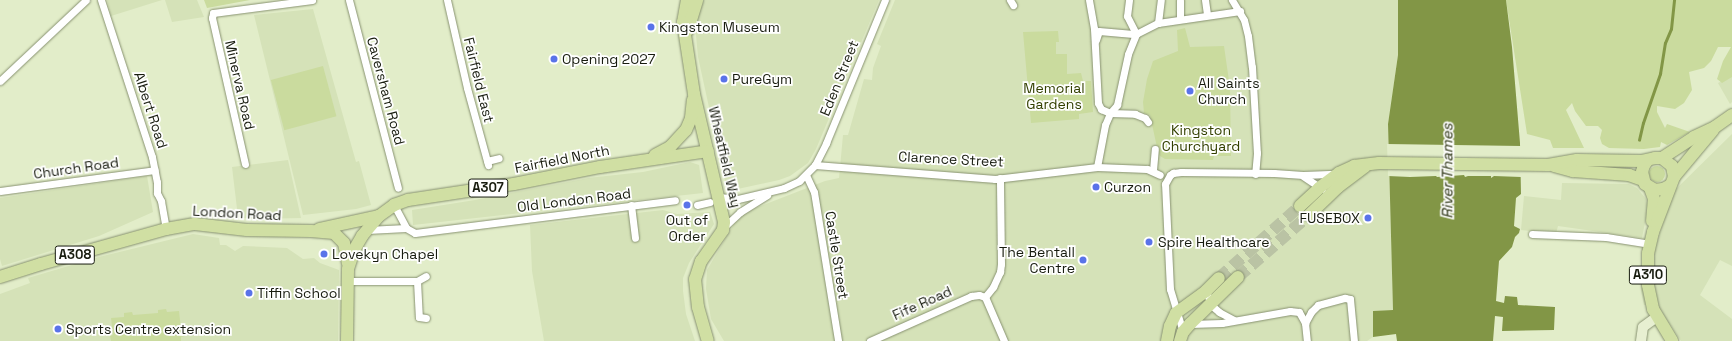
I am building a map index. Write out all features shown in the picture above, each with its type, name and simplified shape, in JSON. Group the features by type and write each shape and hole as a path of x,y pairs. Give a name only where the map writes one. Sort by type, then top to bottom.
{"main road":[{"name":"Wheatfield Way","path":"686,0 683,22 694,94 708,151 714,200 724,227"},
{"name":"Wheatfield Way","path":"686,38 697,0"},
{"name":"Wheatfield Way","path":"645,159 670,147 686,130 691,118 694,94"},
{"path":"1580,165 1607,161 1648,160 1662,158 1694,137 1715,127 1732,115"},
{"path":"1300,206 1319,188 1347,172 1367,165 1387,162 1580,165 1629,175 1659,190 1672,182 1715,127"},
{"name":"Fairfield North","path":"379,216 394,205 408,200 514,184 645,159 708,151"},
{"path":"1662,158 1672,166 1672,182"},
{"path":"1646,184 1642,172 1648,160"},
{"path":"1309,215 1338,188 1347,172"},
{"name":"A310","path":"1651,238 1672,182"},
{"name":"A310","path":"1646,184 1654,202 1648,262 1648,293 1657,317 1672,341"},
{"name":"A307","path":"347,341 348,275 356,247 367,230 379,216"},
{"name":"A308","path":"311,231 379,216"},
{"name":"London Road","path":"0,277 166,229 195,224 259,230 311,231"},
{"path":"708,341 698,307 695,279 701,261 724,227"},
{"name":"A308","path":"311,231 334,233 340,238 345,245 348,275"},
{"path":"1183,335 1238,277"},
{"path":"1167,341 1170,326 1176,313 1206,291 1219,278"}],"street":[{"path":"0,81 86,0"},
{"name":"Albert Road","path":"101,0 149,144 155,170 157,193 161,201 166,229"},
{"name":"Minerva Road","path":"244,164 212,18 213,12 312,0"},
{"name":"Caversham Road","path":"349,0 398,188"},
{"name":"Fairfield East","path":"447,0 467,88 487,163 499,158"},
{"name":"Eden Street","path":"815,165 826,143 885,0"},
{"path":"1089,0 1094,41 1098,103 1100,108 1110,113 1135,114 1145,118 1148,122"},
{"path":"1097,167 1105,125 1110,113 1117,105 1128,54 1136,34 1127,16 1129,0"},
{"path":"1156,24 1161,0"},
{"path":"1180,0 1180,19"},
{"path":"1205,0 1207,15"},
{"path":"1232,0 1240,11 1246,28 1252,67 1257,153 1254,174"},
{"path":"1094,41 1098,39 1099,31 1136,34 1156,24 1180,19 1240,11"},
{"path":"1154,150 1153,170 1160,175"},
{"path":"697,205 714,200 738,199 771,192 793,184 806,175 815,165"},
{"name":"Clarence Street","path":"815,165 1000,178 1097,167 1153,170"},
{"name":"Church Road","path":"0,191 155,170"},
{"path":"1308,341 1305,323 1299,312 1290,311 1234,320 1183,335 1170,289 1165,184 1167,179 1173,173 1303,176 1347,172"},
{"name":"Castle Street","path":"806,175 814,192 838,341"},
{"path":"1303,176 1319,188 1338,188"},
{"path":"1000,178 1002,264 993,287 985,297 1004,341"},
{"path":"724,227 740,212 771,192"},
{"name":"Old London Road","path":"367,230 406,228 415,233 672,201"},
{"path":"394,205 406,228"},
{"path":"631,206 635,238"},
{"path":"1532,234 1651,238"},
{"path":"348,275 417,281 426,276"},
{"path":"417,281 419,317 426,318"},
{"path":"1206,291 1211,304 1219,312 1234,320"},
{"name":"Fife Road","path":"870,341 971,296 979,294 985,297"},
{"path":"1305,323 1311,312 1318,305 1344,298 1350,299 1352,307 1354,341"},
{"path":"1641,341 1644,327 1657,317"}],"shaded area":[{"path":"107,0 162,0 111,16"},
{"path":"165,0 197,0 204,17 172,22"},
{"path":"704,0 879,0 816,149 808,163 790,176 779,180 733,190 726,185 698,57 696,35 697,17"},
{"path":"895,0 1398,0 1398,55 1388,124 1393,310 1373,311 1373,337 1367,341 724,341 711,319 706,289 707,270 737,219 745,212 825,181 839,178 843,135 848,135 864,79 872,80 873,68 881,46 877,44"},
{"path":"313,9 356,162 359,161 371,205 356,209 303,215 254,15"},
{"path":"1732,76 1732,102 1730,104 1718,83"},
{"path":"1732,134 1732,266 1720,260 1700,295 1732,319 1732,341 1681,341 1656,303 1644,305 1641,290 1642,266 1654,265 1655,248 1673,192"},
{"path":"288,160 301,218 250,219 238,217 232,167"},
{"path":"690,162 699,165 703,193 413,225 412,210 475,200 588,178 643,172"},
{"path":"147,176 153,212 99,236 2,266 0,259 0,198"},
{"path":"1562,183 1629,184 1637,188 1646,199 1648,207 1642,238 1558,226 1556,234 1521,230 1524,196 1561,200"},
{"path":"663,210 677,214 710,212 714,224 689,263 683,278 686,314 695,341 544,341 532,271 530,225"},
{"name":"Tiffin School","path":"193,234 219,238 220,245 226,245 235,251 243,246 287,248 303,259 314,258 320,263 339,270 338,341 0,341 0,294 30,283 28,278 99,257"}],"green space":[{"path":"204,0 250,0 207,8"},
{"path":"1506,0 1732,0 1732,77 1722,83 1717,79 1723,61 1731,47 1718,47 1711,61 1704,68 1689,72 1692,90 1684,103 1675,109 1657,106 1657,112 1665,128 1667,124 1690,132 1667,145 1661,142 1660,147 1644,149 1609,148 1602,144 1600,138 1602,130 1598,126 1586,126 1575,111 1572,103 1566,110 1584,148 1553,148 1550,140 1527,134"},
{"name":"Kingston Churchyard","path":"1185,28 1190,47 1224,46 1230,88 1231,156 1214,156 1213,160 1165,159 1160,156 1158,152 1150,115 1144,113 1143,102 1147,79 1153,61 1178,51 1177,30"},
{"name":"Memorial Gardens","path":"1058,31 1059,42 1056,42 1056,54 1067,54 1067,74 1081,73 1083,81 1091,81 1093,112 1079,114 1079,119 1031,123 1023,32"},
{"path":"323,66 336,116 284,130 271,80"},
{"path":"1654,166 1660,166 1665,171 1663,180 1660,182 1654,182 1649,177 1649,171"},
{"path":"166,309 167,312 179,311 181,329 184,328 185,336 181,337 181,341 111,341 110,336 113,335 111,318 124,317 124,313 132,312 133,315 158,313 158,310"}],"water":[{"name":"River Thames","path":"1398,0 1506,0 1512,47 1520,143 1521,194 1516,198 1514,226 1520,229 1519,233 1515,237 1512,247 1499,261 1496,301 1504,303 1505,296 1517,297 1518,305 1555,307 1554,330 1502,331 1503,317 1495,316 1493,341 1397,341 1396,334 1373,337 1373,311 1393,310 1388,124 1398,55"}],"pier":[{"path":"1387,144 1521,146 1523,181 1521,177 1494,176 1491,178 1491,176 1465,177 1464,175 1437,177 1388,176"}],"waterway":[{"path":"1639,140 1643,123 1660,74 1665,43 1671,29 1674,0"}],"tunnel":[{"path":"1219,278 1300,206"},
{"path":"1238,277 1309,215"}],"place":[{"name":"Kingston Museum","path":"651,27"},
{"name":"Opening 2027","path":"554,59"},
{"name":"PureGym","path":"724,79"},
{"name":"All Saints Church","path":"1190,91"},
{"name":"Curzon","path":"1096,187"},
{"name":"Out of Order","path":"687,205"},
{"name":"FUSEBOX","path":"1368,218"},
{"name":"Spire Healthcare","path":"1149,242"},
{"name":"Lovekyn Chapel","path":"324,254"},
{"name":"The Bentall Centre","path":"1083,260"},
{"name":"Tiffin School","path":"249,293"},
{"name":"Sports Centre extension","path":"58,329"}]}
